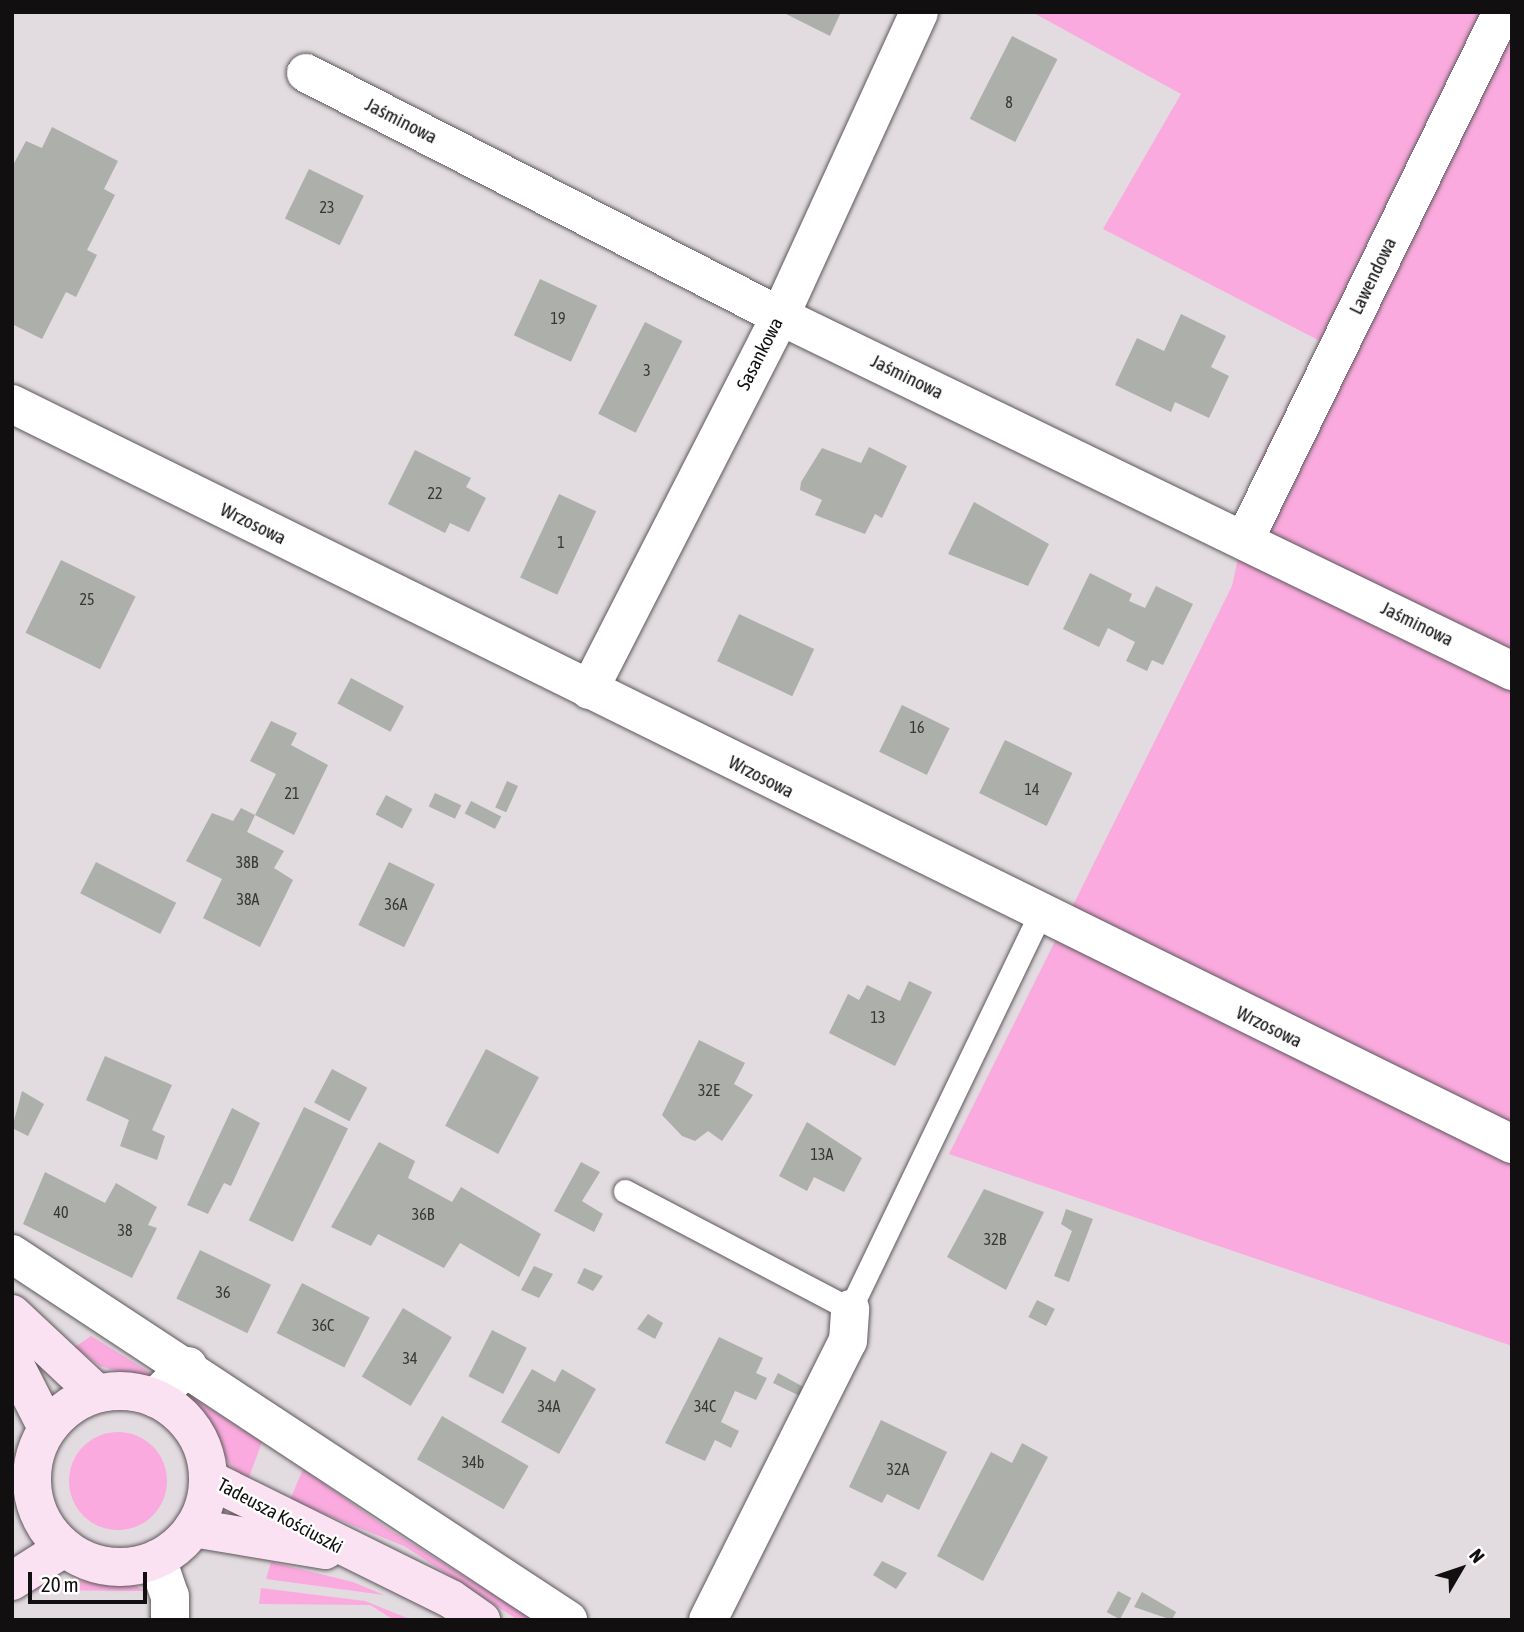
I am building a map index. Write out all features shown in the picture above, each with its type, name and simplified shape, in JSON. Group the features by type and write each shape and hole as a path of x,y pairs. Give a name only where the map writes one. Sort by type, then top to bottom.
{"street":[{"name":"Sasankowa","path":"589,690 780,316 919,12"},
{"name":"Lawendowa","path":"1245,539 1502,12"},
{"name":"Jaśminowa","path":"306,73 780,316 1245,539 1512,671"},
{"name":"Wrzosowa","path":"12,404 1039,916 1512,1144"},
{"path":"12,1254 188,1366 568,1620"},
{"path":"708,1620 848,1341 850,1309"},
{"path":"12,1314 96,1393 155,1398 194,1430 208,1479 193,1528 157,1559 109,1566 64,1548 22,1504 34,1460 47,1428 96,1393"},
{"path":"12,1359 47,1428"},
{"path":"155,1398 188,1366"},
{"name":"Tadeusza Kościuszki","path":"208,1479 352,1554 451,1599 481,1620"},
{"name":"Tadeusza Kościuszki","path":"193,1528 352,1554"},
{"path":"12,1581 64,1548"},
{"path":"157,1559 170,1596 170,1620"}],"lane":[{"path":"625,1191 850,1309 1039,916"}],"shaded area":[{"path":"1032,12 1512,12 1512,1346 949,1154 1232,586 1258,464 1320,341 1103,229 1181,94"},
{"path":"91,1336 156,1376 144,1379 100,1366 75,1347"},
{"path":"178,1395 189,1395 262,1442 248,1480 230,1466 202,1417"},
{"path":"108,1432 128,1432 153,1446 164,1462 167,1481 164,1500 153,1516 128,1530 108,1530 91,1522 77,1508 69,1491 69,1471 77,1454 91,1440"},
{"path":"303,1469 387,1528 534,1620 518,1620 404,1546 290,1500"},
{"path":"271,1562 353,1582 384,1595 266,1579"},
{"path":"52,1579 133,1585 147,1591 24,1590"},
{"path":"261,1588 365,1601 412,1620 394,1620 370,1605 259,1604"}],"building":[{"path":"782,12 841,12 830,36"},
{"path":"1012,36 1057,59 1015,142 970,119"},
{"path":"52,127 118,161 104,189 115,195 87,250 97,255 76,297 66,292 42,339 12,324 12,167 26,141 42,148"},
{"path":"309,169 364,196 340,245 285,218"},
{"path":"540,279 597,306 571,362 514,335"},
{"path":"1181,314 1226,336 1211,367 1229,376 1209,418 1175,402 1171,412 1115,385 1137,338 1164,351"},
{"path":"645,322 682,341 636,433 598,414"},
{"path":"869,447 907,466 882,518 875,514 865,534 815,515 822,500 800,490 801,482 822,448 861,463"},
{"path":"415,450 471,478 466,487 486,498 469,532 450,523 445,533 388,504"},
{"path":"559,494 596,511 557,595 520,577"},
{"path":"974,502 1049,544 1028,586 948,554"},
{"path":"61,560 136,596 100,669 25,633"},
{"path":"1090,573 1132,594 1129,601 1145,608 1156,586 1193,604 1163,665 1152,660 1147,671 1126,661 1135,642 1108,628 1099,647 1063,629"},
{"path":"739,614 814,649 792,696 717,661"},
{"path":"351,678 404,706 390,732 337,704"},
{"path":"902,705 950,728 927,775 879,752"},
{"path":"271,721 297,733 291,745 328,765 294,835 255,815 276,774 250,761"},
{"path":"1005,740 1072,773 1047,826 979,793"},
{"path":"507,781 518,786 506,812 495,807"},
{"path":"435,793 461,805 455,819 429,807"},
{"path":"386,795 412,809 402,829 376,814"},
{"path":"471,801 501,816 495,829 465,813"},
{"path":"241,808 255,815 247,832 284,851 274,868 293,880 260,947 203,918 222,879 186,861 212,813 233,821"},
{"path":"96,862 176,903 160,934 80,893"},
{"path":"389,862 435,884 404,947 358,925"},
{"path":"909,981 932,992 895,1066 829,1033 848,994 859,1000 867,985 900,1001"},
{"path":"699,1040 745,1063 734,1084 753,1095 722,1141 708,1131 695,1141 682,1136 662,1115"},
{"path":"486,1049 539,1077 498,1154 445,1126"},
{"path":"105,1056 172,1085 152,1130 165,1136 157,1160 120,1146 129,1120 86,1100"},
{"path":"332,1069 367,1088 349,1121 314,1103"},
{"path":"22,1091 44,1104 28,1136 12,1128"},
{"path":"304,1107 348,1128 293,1242 249,1220"},
{"path":"232,1108 260,1123 231,1186 224,1183 208,1214 187,1205"},
{"path":"807,1122 862,1158 844,1192 814,1177 807,1191 779,1176"},
{"path":"379,1142 415,1161 408,1178 452,1202 461,1187 541,1234 519,1277 460,1243 444,1268 378,1234 371,1246 331,1227"},
{"path":"581,1162 600,1172 582,1201 603,1214 594,1232 554,1211"},
{"path":"45,1172 105,1203 116,1183 157,1207 148,1225 157,1228 132,1278 23,1224"},
{"path":"984,1189 1044,1212 1006,1290 947,1257"},
{"path":"1066,1209 1093,1219 1069,1282 1054,1276 1072,1231 1061,1224"},
{"path":"200,1250 271,1285 247,1333 176,1299"},
{"path":"534,1266 553,1274 539,1298 521,1290"},
{"path":"584,1268 603,1276 593,1291 577,1283"},
{"path":"302,1283 370,1318 344,1367 277,1333"},
{"path":"1037,1300 1055,1309 1046,1326 1028,1317"},
{"path":"403,1308 452,1337 411,1406 362,1377"},
{"path":"648,1314 663,1323 655,1339 637,1329"},
{"path":"492,1330 527,1348 503,1394 468,1376"},
{"path":"719,1337 763,1358 756,1373 767,1378 756,1400 735,1391 721,1422 739,1431 731,1448 715,1440 705,1461 665,1443"},
{"path":"532,1369 555,1382 562,1369 596,1389 559,1454 501,1422"},
{"path":"778,1373 809,1390 804,1398 773,1383"},
{"path":"442,1416 529,1466 504,1509 417,1459"},
{"path":"881,1420 947,1452 919,1510 887,1494 882,1503 849,1487"},
{"path":"1022,1443 1048,1457 983,1581 937,1556 991,1452 1012,1463"},
{"path":"882,1561 907,1573 896,1589 873,1575"},
{"path":"1118,1591 1131,1598 1120,1619 1107,1612"},
{"path":"1142,1592 1176,1612 1172,1620 1134,1607"}]}
